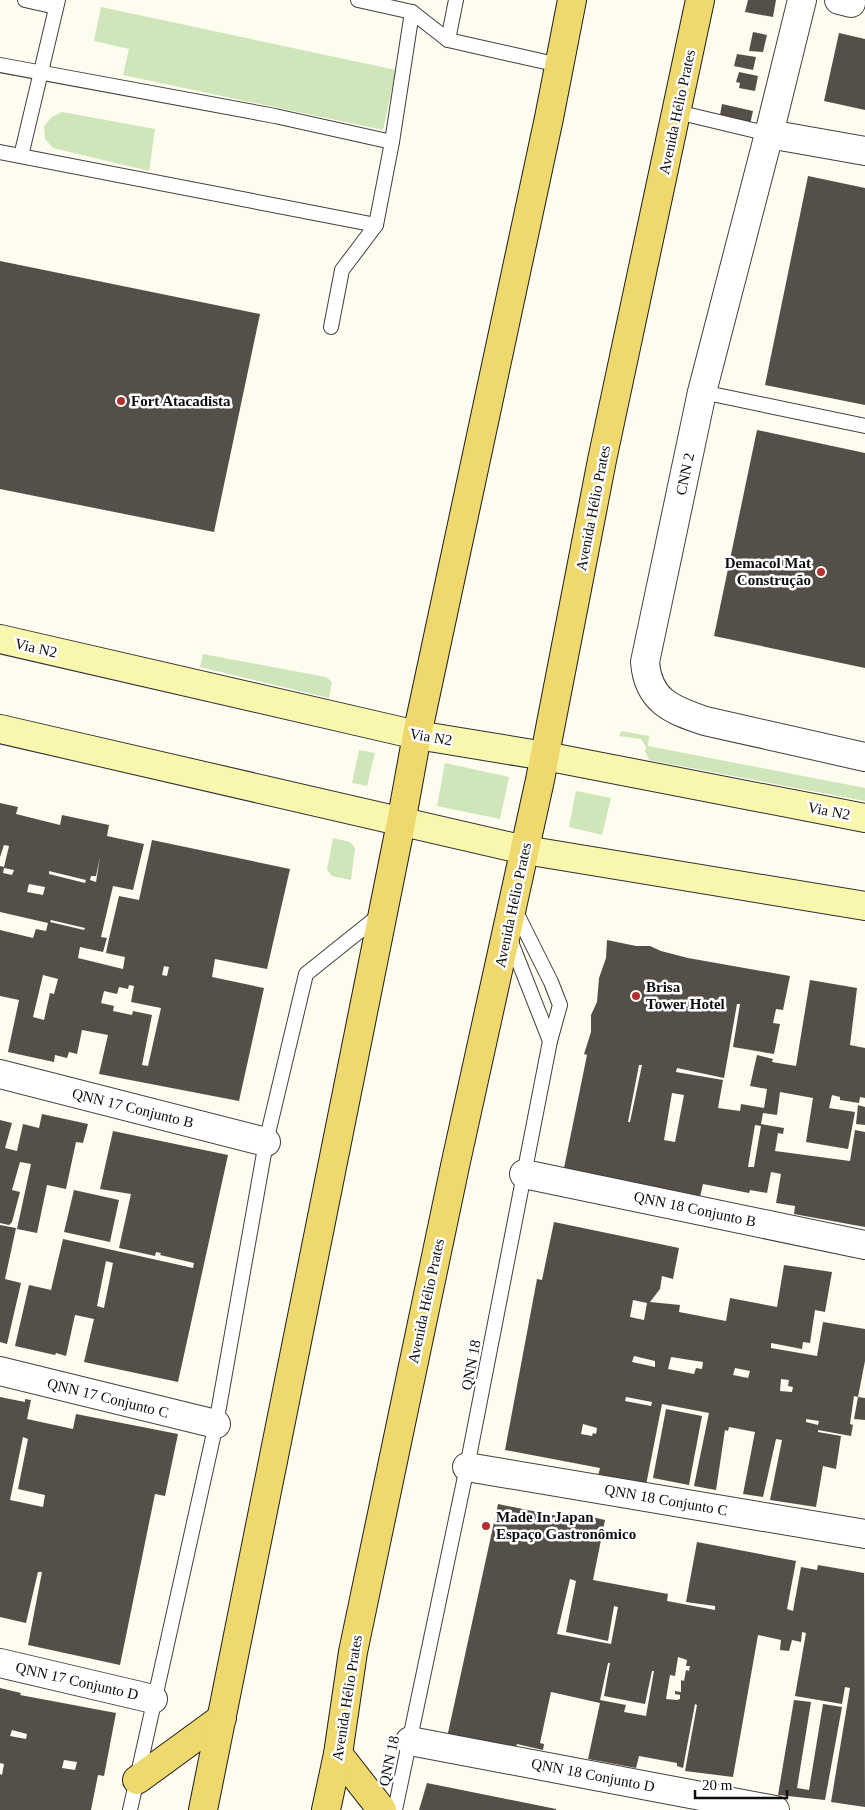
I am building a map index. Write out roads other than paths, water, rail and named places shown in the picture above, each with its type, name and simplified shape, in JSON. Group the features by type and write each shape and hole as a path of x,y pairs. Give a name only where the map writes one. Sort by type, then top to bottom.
{"main road":[{"path":"203,1810 402,823 417,735 572,0"},
{"name":"Avenida Hélio Prates","path":"326,1810 338,1754 353,1652 455,1166 545,756 602,460 700,0"},
{"name":"Via N2","path":"4,641 417,735 545,756 865,818"},
{"path":"0,729 525,850 865,906"},
{"path":"137,1780 222,1718"},
{"path":"338,1754 382,1810"}],"street":[{"name":"CNN 2","path":"802,0 702,392 645,662 646,680 655,695 682,713 705,721 865,757"},
{"path":"769,134 865,151"},
{"name":"QNN 17 Conjunto B","path":"0,1074 266,1142"},
{"name":"QNN 18 Conjunto B","path":"524,1174 865,1245"},
{"name":"QNN 17 Conjunto C","path":"0,1371 216,1424"},
{"name":"QNN 18 Conjunto C","path":"467,1467 865,1534"},
{"name":"QNN 17 Conjunto D","path":"0,1663 153,1699"},
{"name":"QNN 18 Conjunto D","path":"410,1741 776,1810"}],"lane":[{"path":"21,156 57,3 25,0"},
{"path":"358,0 412,12 448,40 559,64"},
{"path":"448,40 456,0"},
{"path":"331,326 342,270 376,225 392,142 412,12"},
{"path":"0,65 275,116 392,142"},
{"path":"677,112 769,134"},
{"path":"0,152 376,225"},
{"path":"702,392 865,426"},
{"name":"QNN 18","path":"395,1810 467,1467 550,1041 560,1005 551,982 512,904"},
{"path":"130,1810 153,1699 216,1424 266,1142 306,974 383,912"},
{"path":"507,931 550,1041"}],"place":[{"name":"Fort Atacadista","path":"121,401"},
{"name":"Demacol Mat Construção","path":"821,572"},
{"name":"Brisa Tower Hotel","path":"636,996"},
{"name":"Made In Japan Espaço Gastronômico","path":"486,1526"}]}
